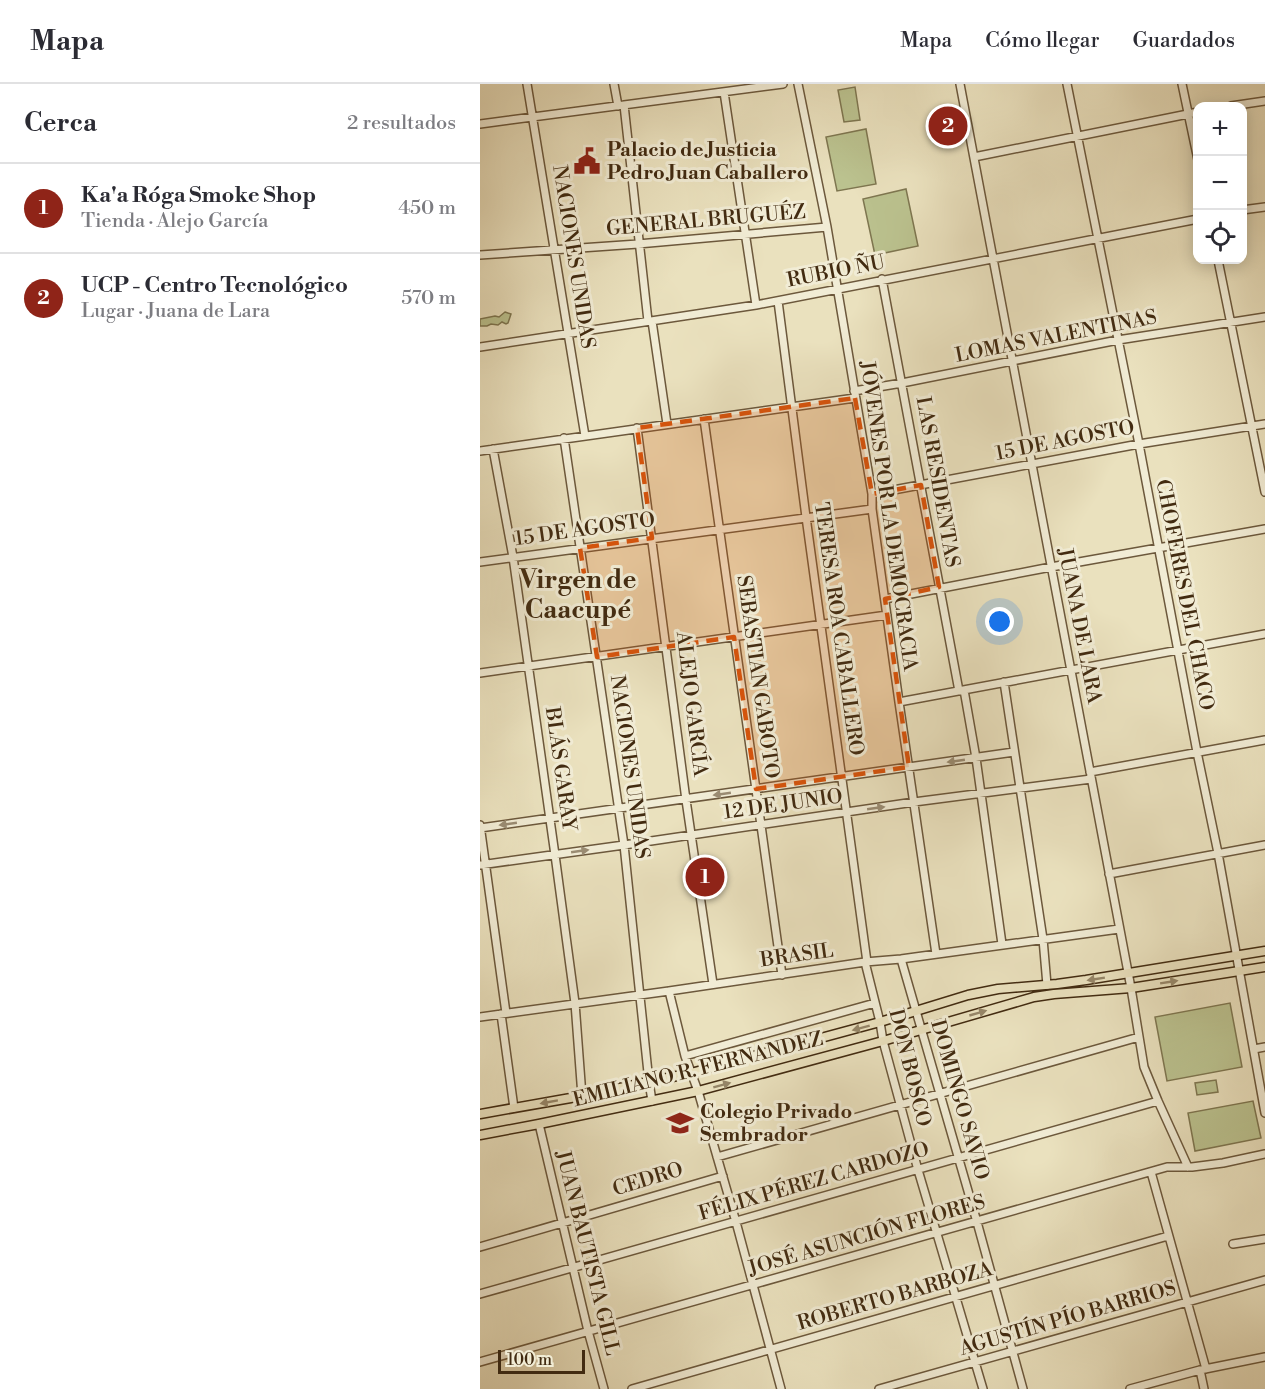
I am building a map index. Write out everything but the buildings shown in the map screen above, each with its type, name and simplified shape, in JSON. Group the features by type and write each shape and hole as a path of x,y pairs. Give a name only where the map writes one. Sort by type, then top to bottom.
{"main road":[{"path":"480,1114 691,1073 880,1023 968,995 998,989 1127,974 1265,951"},
{"name":"EMILIANO R. FERNANDEZ","path":"480,1135 698,1091 1034,997 1131,988 1265,967"}],"street":[{"name":"NACIONES UNIDAS","path":"527,84 585,436"},
{"path":"615,84 621,106 638,244 667,424"},
{"path":"480,124 724,92 734,87 783,84"},
{"name":"JÓVENES POR LA DEMOCRACIA","path":"798,84 827,227 872,494 872,509 936,954"},
{"name":"JUANA DE LARA","path":"960,84 1131,988 1142,1060 1188,1167"},
{"name":"CHOFERES DEL CHACO","path":"1067,84 1218,854 1265,1113"},
{"path":"1182,84 1196,156"},
{"path":"724,92 756,305"},
{"path":"1247,104 1265,101"},
{"path":"974,157 1193,113"},
{"path":"1247,209 1265,207"},
{"name":"RUBIO ÑU","path":"480,347 756,305 1193,220"},
{"name":"GENERAL BRUGUÉZ","path":"480,255 827,227"},
{"path":"1219,264 1265,492"},
{"name":"LAS RESIDENTAS","path":"882,279 939,587 976,758 1002,944"},
{"name":"TERESA ROA CABALLERO","path":"778,301 848,812 866,962"},
{"name":"LOMAS VALENTINAS","path":"481,450 792,406 1118,340 1265,317"},
{"name":"SEBASTIAN GABOTO","path":"704,418 782,975"},
{"name":"15 DE AGOSTO","path":"872,494 1139,444 1265,424"},
{"name":"ALEJO GARCÍA","path":"637,428 686,800 713,984"},
{"name":"NACIONES UNIDAS","path":"564,438 624,845 652,1101"},
{"path":"480,442 481,450"},
{"name":"BLÁS GARAY","path":"493,449 513,557 550,818 575,1003 582,1096"},
{"name":"15 DE AGOSTO","path":"480,562 872,509"},
{"path":"885,598 1265,529"},
{"path":"480,673 887,615"},
{"path":"899,702 1265,633"},
{"path":"1004,682 1043,939 1047,985"},
{"name":"12 DE JUNIO","path":"483,864 1019,788 1265,740"},
{"name":"12 DE JUNIO","path":"480,827 686,800 1014,752"},
{"path":"480,827 514,1108"},
{"path":"1109,874 1265,845"},
{"name":"BRASIL","path":"480,1017 866,962 1119,929"},
{"name":"DOMINGO SAVIO","path":"901,959 1023,1389"},
{"name":"DON BOSCO","path":"866,962 883,1041 918,1170 983,1389"},
{"path":"669,991 736,1222 781,1389"},
{"path":"686,1056 875,1003"},
{"path":"717,1157 1139,1037"},
{"path":"1254,1049 1265,1047"},
{"name":"FÉLIX PÉREZ CARDOZO","path":"480,1294 1158,1101"},
{"name":"JUAN BAUTISTA GILL","path":"539,1124 604,1389"},
{"name":"JOSÉ ASUNCIÓN FLORES","path":"480,1362 1167,1167 1223,1163 1265,1154"},
{"path":"1150,1172 1203,1370 1204,1389"},
{"name":"CEDRO","path":"480,1247 723,1176"},
{"name":"ROBERTO BARBOZA","path":"632,1389 1168,1236"},
{"path":"1233,1244 1265,1239"},
{"name":"AGUSTÍN PÍO BARRIOS","path":"879,1389 1265,1280"},
{"path":"1130,1389 1265,1357"}],"highlighted area":[{"path":"855,398 872,494 921,485 939,587 885,599 909,767 756,789 734,637 597,657 580,548 652,538 637,428"}],"green space":[{"path":"855,87 860,120 844,122 838,90"},
{"path":"866,129 876,184 837,191 826,137"},
{"path":"906,189 918,246 875,255 863,199"},
{"path":"505,312 511,314 508,323 480,326 480,319 499,317"},
{"path":"1230,1003 1242,1067 1167,1081 1155,1017"},
{"path":"1216,1080 1218,1092 1197,1095 1195,1083"},
{"path":"1253,1101 1261,1138 1195,1151 1188,1113"}],"place":[{"name":"UCP - Centro Tecnológico","path":"948,126"},
{"name":"Palacio de Justicia Pedro Juan Caballero","path":"587,161"},
{"name":"Ka'a Róga Smoke Shop","path":"705,877"},
{"name":"Colegio Privado Sembrador","path":"680,1123"}],"district":[{"name":"Virgen de Caacupé","path":"578,595"}]}
